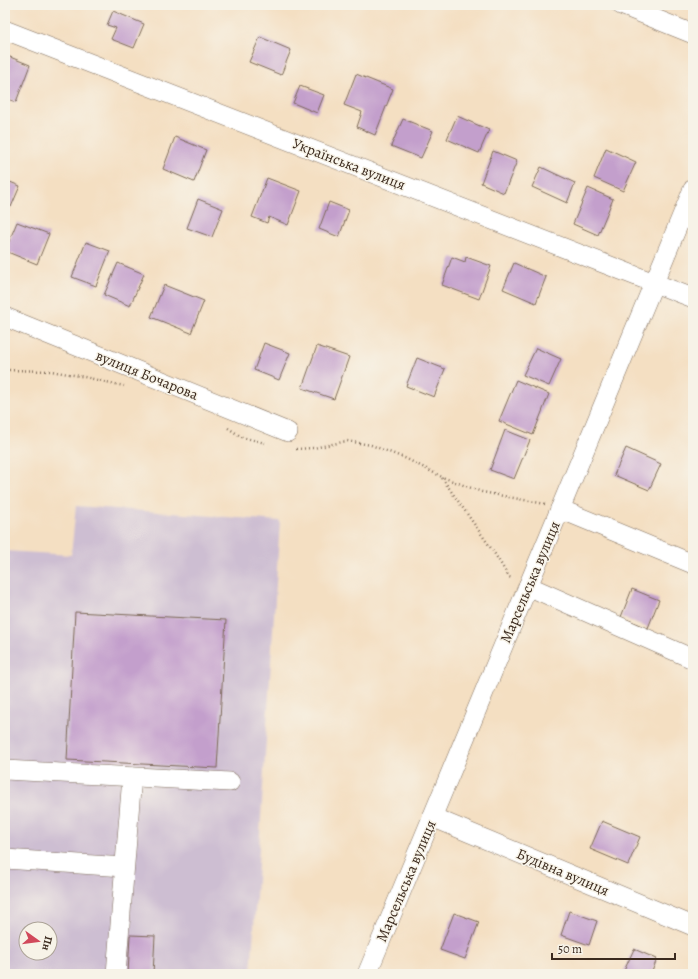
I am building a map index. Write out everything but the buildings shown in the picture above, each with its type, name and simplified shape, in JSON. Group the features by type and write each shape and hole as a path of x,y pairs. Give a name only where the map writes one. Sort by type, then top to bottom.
{"street":[{"path":"621,5 693,34"},
{"name":"Українська вулиця","path":"5,30 693,298"},
{"name":"Марсельська вулиця","path":"367,974 693,189"},
{"name":"вулиця Бочарова","path":"5,317 288,432"},
{"path":"560,509 693,564"},
{"path":"528,586 693,659"},
{"path":"5,770 230,782"},
{"path":"116,974 132,777"},
{"name":"Будівна вулиця","path":"432,818 693,926"},
{"path":"5,859 124,867"}],"path":[{"path":"442,477 510,577 528,586"}],"shaded area":[{"path":"76,506 280,521 251,974 5,974 5,551 71,555"}]}
